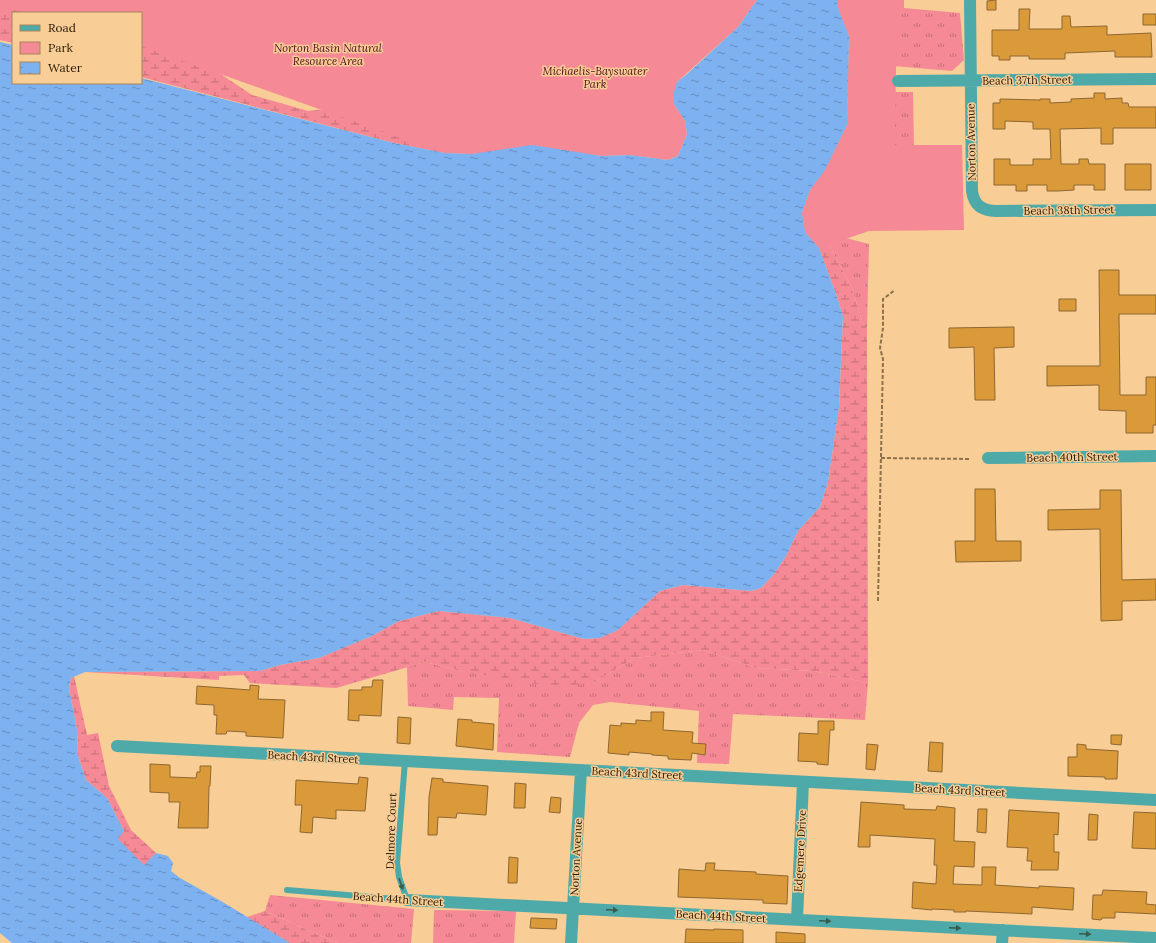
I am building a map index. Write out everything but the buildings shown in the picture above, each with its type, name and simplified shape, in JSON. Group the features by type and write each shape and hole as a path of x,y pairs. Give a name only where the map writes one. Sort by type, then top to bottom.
{"street":[{"name":"Norton Avenue","path":"970,0 972,191 974,200 983,208"},
{"name":"Beach 37th Street","path":"898,81 1156,79"},
{"name":"Beach 38th Street","path":"983,208 996,211 1156,210"},
{"name":"Beach 40th Street","path":"988,458 1156,456"},
{"name":"Beach 43rd Street","path":"117,746 1156,800"},
{"name":"Norton Avenue","path":"571,943 580,770"},
{"name":"Edgemere Drive","path":"797,919 804,782"},
{"name":"Beach 44th Street","path":"408,900 1156,938"},
{"path":"1002,943 1003,930"}],"lane":[{"name":"Delmore Court","path":"405,762 397,863 399,878 408,900"},
{"name":"Beach 44th Street","path":"286,890 408,900"}],"path":[{"path":"878,601 883,359 880,348 883,328 883,299 896,290"},
{"path":"881,458 971,459"}],"green space":[{"path":"0,0 116,12 12,12 12,43 0,40"},
{"name":"Michaelis-Bayswater Park","path":"0,0 757,0 738,27 677,82 674,104 685,121 687,134 678,156 668,160 629,155 602,156 532,145 472,154 445,153 142,46 142,12 36,12 0,9"},
{"path":"837,0 850,0 866,26 858,56 853,84 856,112 843,151 819,196 822,232 852,288 862,321 867,328 868,683 814,671 756,668 703,650 635,658 593,683 555,687 461,671 425,662 336,688 250,683 244,675 219,676 219,680 85,672 260,671 280,665 319,658 372,636 399,621 439,611 510,618 584,639 600,638 618,630 660,591 683,585 751,591 761,588 775,573 786,556 798,531 820,507 828,482 839,407 843,316 819,248 805,232 802,213 810,190 825,170 847,125 849,36 839,11"},
{"path":"837,0 899,0 895,145 962,145 964,230 869,231 819,248 805,232 802,213 810,190 825,170 847,125 849,36 839,11"},
{"path":"850,0 904,0 904,8 960,13 964,60 952,71 893,66 893,92 913,92 914,149 838,236 869,244 867,328 862,321 852,288 822,232 856,112"},
{"path":"142,27 171,41 252,95 308,111 372,104 645,157 629,155 445,153 394,143 142,77"},
{"path":"703,650 756,668 814,671 868,683 865,720 733,714 729,764 697,763 699,711 610,702 593,705 579,723 570,757 497,752 499,698 454,697 453,710 408,706 407,667 425,662 461,671 593,683 635,658"},
{"path":"74,676 87,735 98,733 109,786 131,830 156,853 144,866 117,839 124,831 107,798 86,780 78,756 77,730 69,688 71,678"},
{"path":"270,895 414,909 411,943 337,943 265,911"},
{"path":"434,910 516,911 514,943 433,943"},
{"path":"265,911 337,943 290,943 247,917"}],"water":[{"path":"757,0 837,0 839,11 849,36 847,125 825,170 810,190 802,213 805,232 819,248 843,316 839,407 828,482 820,507 798,531 786,556 775,573 761,588 751,591 683,585 660,591 618,630 600,638 584,639 510,618 439,611 399,621 372,636 319,658 280,665 260,671 85,672 71,678 69,688 77,730 78,756 86,780 107,798 124,831 118,839 144,865 156,853 168,856 173,863 171,871 180,878 290,943 12,943 0,933 0,42 12,45 12,84 142,84 142,78 394,143 445,153 472,154 532,145 602,156 629,155 668,160 678,156 687,134 685,121 674,104 673,95 677,82 738,27"}],"park label":[{"name":"Norton Basin Natural Resource Area","path":"328,54"}]}
